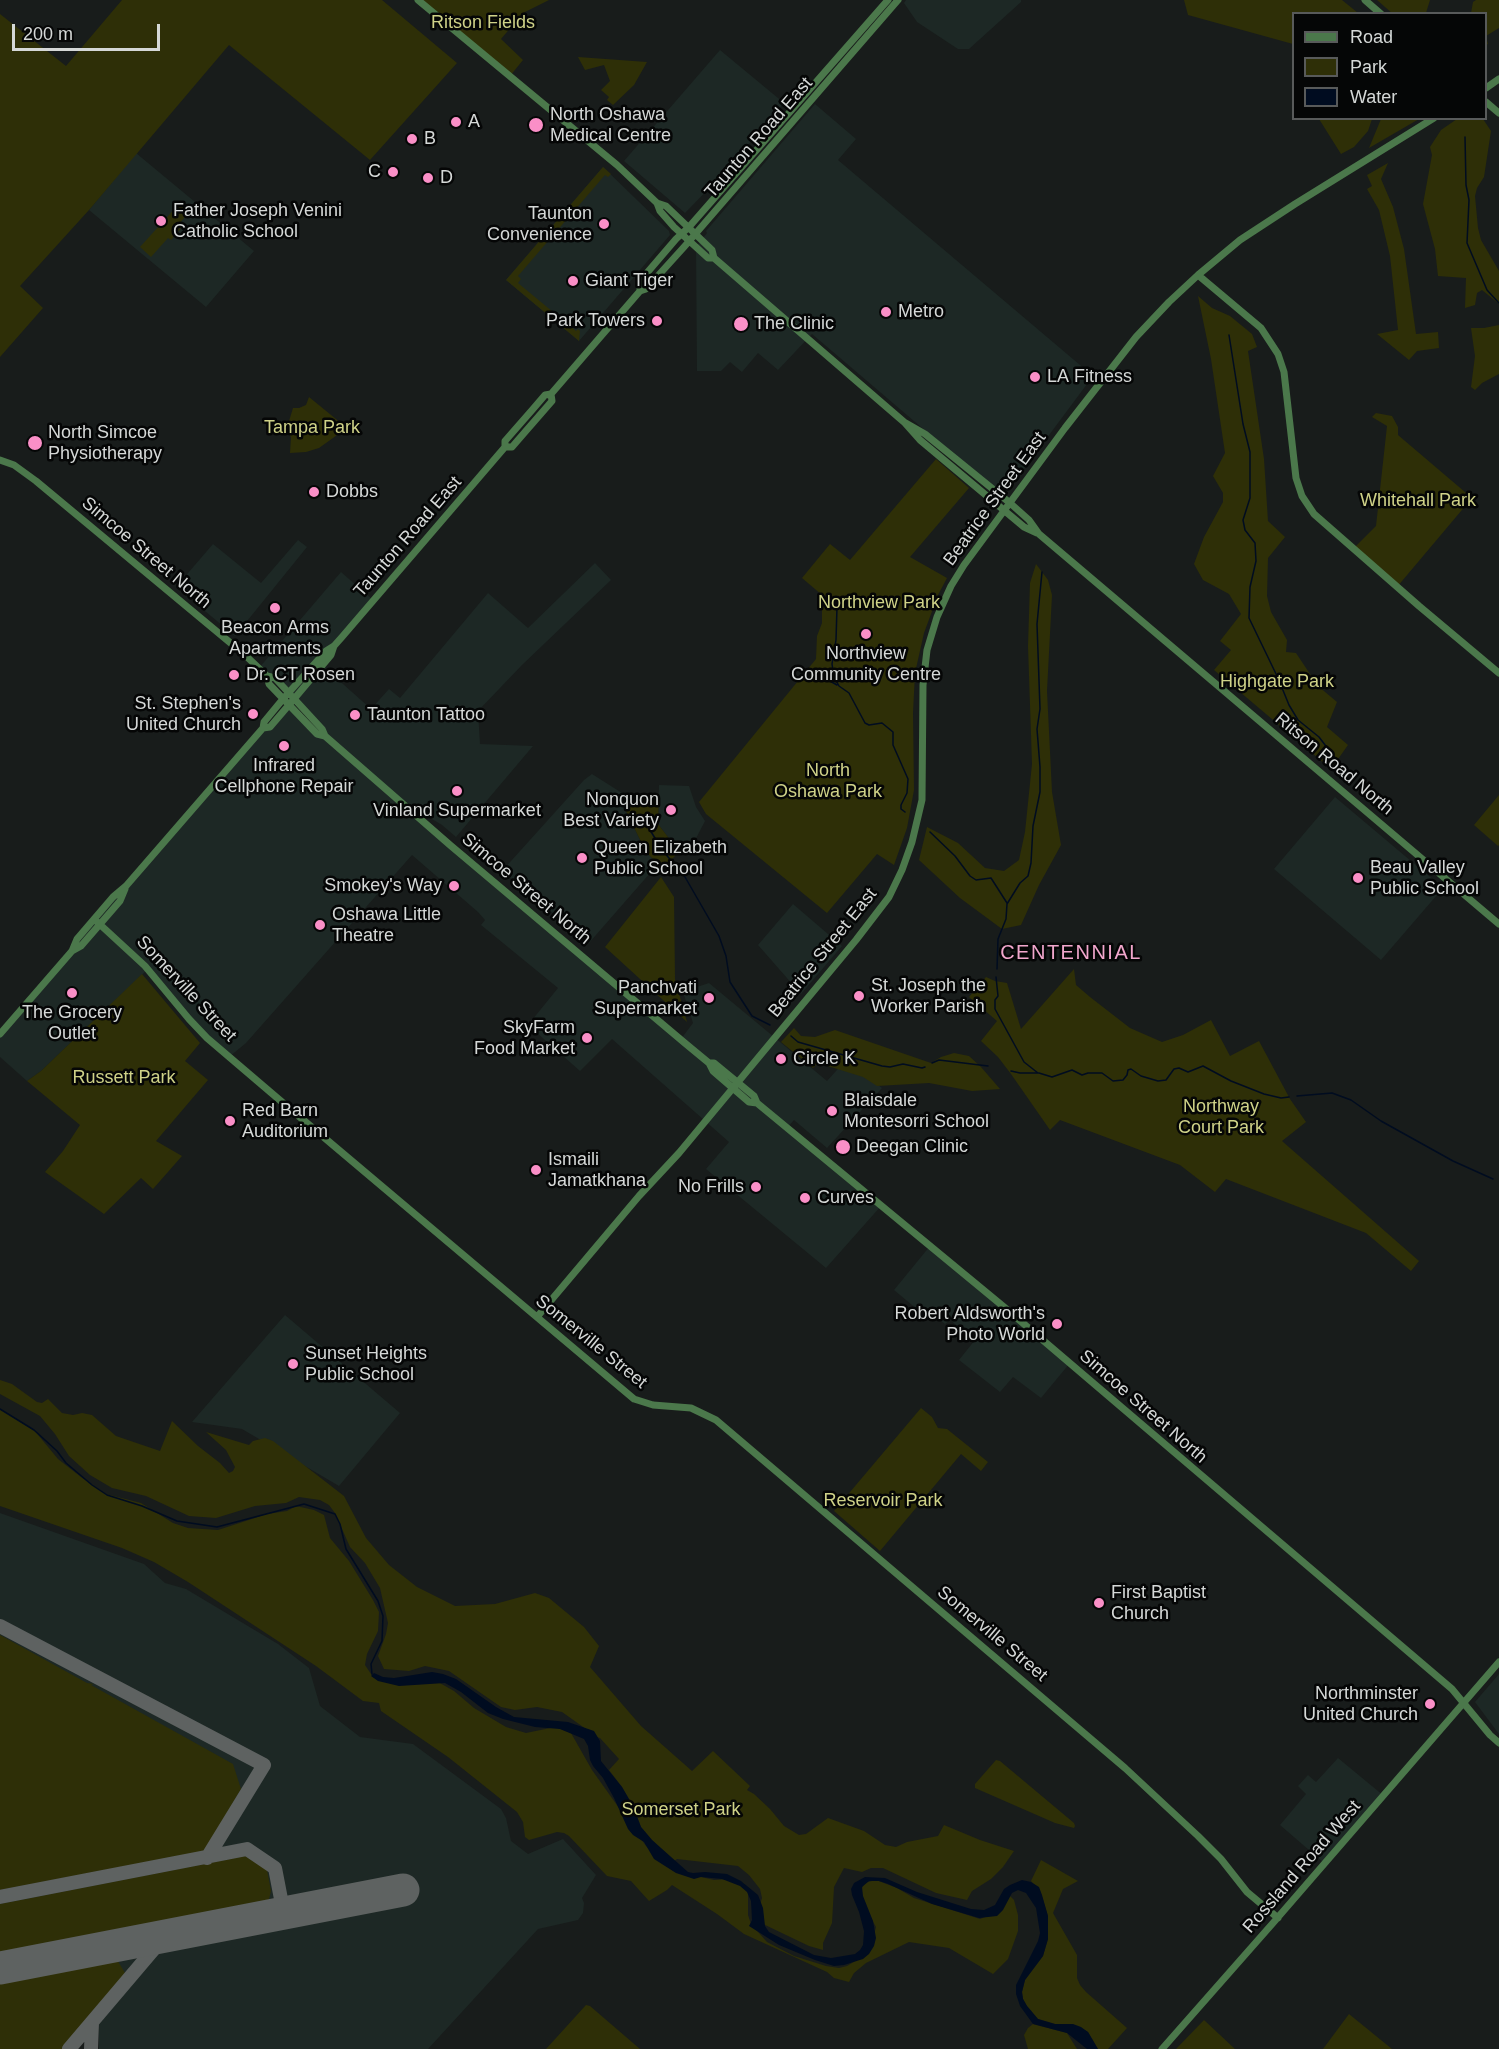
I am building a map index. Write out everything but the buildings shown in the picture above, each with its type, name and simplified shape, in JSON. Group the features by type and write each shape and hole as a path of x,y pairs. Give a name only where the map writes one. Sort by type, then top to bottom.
{"main road":[{"name":"Ritson Road North","path":"418,0 617,165 657,203 666,206 712,250 714,258 904,422 920,440 1023,527 1039,534"},
{"name":"Taunton Road East","path":"640,291 640,281 888,0"},
{"name":"Taunton Road East","path":"0,1034 72,951 81,946 113,897 126,886 263,728 264,722 292,696 326,651 334,646 505,447 506,441 545,395 551,394 640,291 646,289 696,234 898,0"},
{"path":"1365,0 1379,12"},
{"path":"1487,104 1499,113"},
{"name":"Beatrice Street East","path":"537,1317 639,1196 679,1153 856,940 893,889 912,842 923,793 921,711 927,650 935,623 955,579 1010,503 1121,355 1169,302 1198,275 1249,234 1431,120"},
{"name":"Ritson Road North","path":"657,203 660,211 689,241 708,258 714,258"},
{"path":"1198,275 1261,328 1278,354 1284,372 1296,478 1302,496 1314,514 1499,673"},
{"name":"Ritson Road North","path":"904,422 925,434 1010,503 1029,520 1039,534 1499,924"},
{"name":"Simcoe Street North","path":"0,459 14,465 36,481 245,655 267,676 275,678 322,729 325,736 450,845 710,1063 712,1071 734,1084 749,1102 757,1103 1053,1349 1452,1689 1490,1736 1499,1743"},
{"name":"Simcoe Street North","path":"267,676 268,684 317,734 325,736"},
{"name":"Somerville Street","path":"97,922 145,966 207,1038 634,1399 653,1406 691,1408 716,1420 1125,1768 1216,1853 1247,1892 1278,1918"},
{"name":"Rossland Road West","path":"1162,2049 1499,1662"}],"shaded area":[{"path":"906,0 1021,0 1021,2 969,49 958,49 917,22 904,3"},
{"path":"720,50 784,103 724,173 685,213 624,161"},
{"path":"815,104 856,139 838,160 1093,376 1003,497 812,334 778,370 758,353 742,372 730,362 721,371 697,371 696,247 707,233 706,231"},
{"name":"Father Joseph Venini Catholic School","path":"136,153 254,251 206,307 89,210"},
{"path":"603,167 669,231 670,235 579,341 506,280"},
{"path":"298,540 307,547 235,636 176,587 213,544 261,583"},
{"path":"595,563 611,580 522,665 478,711 480,744 533,746 456,837 442,825 397,798 681,1039 693,1023 684,995 685,991 709,983 827,1081 845,1061 882,1088 827,1148 794,1120 787,1128 881,1206 826,1268 706,1169 729,1142 612,1039 580,1071 528,1025 558,988 481,925 485,920 478,912 412,855 246,1043 229,1057 207,1038 148,969 41,1071 27,1081 0,1057 0,1035 86,928 236,758 289,705 317,734 324,735 276,679 259,668 341,572 373,600 334,646 324,667 371,709 389,689 400,698 488,593 528,628"},
{"name":"Queen Elizabeth Public School","path":"592,774 633,800 626,811 646,852 658,864 589,943 502,871"},
{"path":"659,785 689,786 696,807 705,821 690,850 677,849 658,824"},
{"name":"Beau Valley Public School","path":"1335,797 1443,888 1381,960 1274,869"},
{"path":"793,904 842,946 801,994 758,945"},
{"path":"930,1246 1070,1363 1041,1398 1013,1377 1000,1392 959,1360 975,1340 950,1320 945,1324 922,1306 918,1310 894,1290"},
{"name":"Sunset Heights Public School","path":"285,1315 400,1413 339,1486 242,1429 192,1422"},
{"path":"0,1513 144,1564 165,1583 186,1589 278,1644 309,1668 320,1706 360,1737 413,1744 501,1809 506,1818 511,1841 528,1854 563,1839 596,1875 582,1898 583,1913 578,1920 538,1929 428,2049 99,2049 99,2027 91,2025 71,2049 0,2049"},
{"path":"1499,1674 1499,1734 1475,1702"},
{"path":"1338,1758 1384,1796 1324,1863 1280,1825 1306,1794 1298,1786 1308,1775 1316,1782"}],"green space":[{"path":"122,0 382,0 457,63 370,160 229,45 89,210 20,286 43,308 0,357 0,14 66,66"},
{"name":"Ritson Fields","path":"418,0 549,0 523,13 501,39 523,60 510,76"},
{"path":"1184,0 1342,0 1357,12 1292,12 1292,44 1188,15"},
{"path":"1377,0 1430,0 1426,12 1391,12"},
{"path":"1499,0 1499,28 1487,35 1487,12 1471,12 1473,2"},
{"path":"578,57 647,62 634,85 613,105 607,100 609,97 601,90 610,81 604,65 585,70"},
{"path":"1320,120 1372,120 1368,131 1354,147 1341,154"},
{"path":"1381,120 1417,120 1369,148"},
{"path":"1456,120 1484,120 1491,131 1484,177 1475,196 1481,240 1499,271 1499,304 1482,290 1477,293 1475,305 1465,308 1466,278 1438,276 1435,249 1423,204 1432,155 1430,147 1441,130"},
{"path":"1388,163 1381,179 1393,207 1404,249 1416,334 1438,332 1439,348 1417,351 1409,360 1377,334 1398,330 1390,256 1379,210 1367,189 1372,186 1367,175"},
{"path":"603,167 611,174 608,177 605,175 518,276 521,279 518,283 576,331 578,329 580,331 579,341 506,280"},
{"path":"179,204 189,212 179,224 182,227 171,240 168,238 151,257 140,247"},
{"name":"Highgate Park","path":"1198,296 1212,308 1230,316 1252,334 1257,347 1248,351 1264,459 1268,521 1285,537 1268,558 1267,596 1271,612 1287,640 1286,652 1296,653 1318,686 1337,702 1327,727 1348,745 1331,769 1214,670 1231,650 1220,641 1241,614 1229,594 1203,580 1194,564 1204,537 1223,502 1223,493 1213,476 1225,453 1211,359"},
{"path":"1499,325 1499,374 1482,383 1475,390 1471,387 1475,356 1471,328"},
{"name":"Tampa Park","path":"309,397 347,428 319,448 290,453 291,437 286,431 293,408 306,405"},
{"name":"Whitehall Park","path":"1376,413 1392,416 1398,427 1398,435 1472,498 1397,587 1353,549 1376,526 1387,426 1372,417"},
{"name":"North Oshawa Park","path":"936,459 969,488 910,557 947,578 924,633 915,673 914,790 907,828 894,865 877,854 827,913 706,814 699,802 816,659 817,636 822,623 822,595 802,578 830,544 850,560"},
{"path":"1036,564 1048,580 1052,595 1047,691 1052,792 1061,845 1021,925 1002,929 960,898 919,860 927,827 958,843 985,868 1004,871 1019,860 1025,832 1032,764 1028,646 1030,583"},
{"path":"659,794 658,824 677,849 675,856 667,864 658,864 646,852 626,811 633,800"},
{"path":"1499,795 1499,845 1498,846 1474,825"},
{"path":"661,877 674,897 675,979 687,1022 605,947"},
{"name":"Northway Court Park","path":"1074,969 1076,985 1090,997 1130,1028 1162,1042 1183,1035 1211,1020 1230,1056 1259,1041 1290,1099 1306,1122 1282,1141 1419,1261 1411,1271 1366,1233 1226,1179 1215,1192 1180,1165 1060,1120 1050,1130 998,1057 981,1041 997,1021 969,997 986,977 1007,983 1021,1029"},
{"name":"Russett Park","path":"142,974 200,1043 185,1061 208,1080 156,1141 182,1156 153,1189 141,1178 104,1214 45,1172 63,1151 80,1125 27,1081 41,1071"},
{"path":"794,1028 801,1036 815,1037 835,1030 931,1063 954,1053 969,1056 1000,1089 972,1091 929,1083 877,1086 863,1077 818,1063 813,1068 781,1042"},
{"name":"Somerset Park","path":"0,1380 12,1384 37,1402 42,1403 48,1399 62,1413 92,1415 116,1436 160,1451 172,1421 229,1473 235,1467 226,1450 206,1432 249,1445 253,1441 265,1438 273,1441 344,1496 366,1538 389,1565 417,1587 455,1606 495,1604 535,1593 549,1598 584,1627 599,1646 590,1667 641,1726 692,1771 713,1751 750,1786 747,1790 770,1809 784,1826 799,1835 806,1834 828,1818 864,1831 885,1845 896,1847 907,1842 938,1836 944,1825 1014,1851 1003,1867 991,1879 972,1891 967,1900 936,1893 883,1868 871,1868 862,1872 844,1868 834,1887 832,1923 823,1943 823,1950 809,1946 761,1923 757,1915 762,1898 760,1889 738,1866 677,1859 674,1861 641,1827 633,1806 609,1770 619,1759 600,1738 593,1736 562,1712 537,1707 515,1710 501,1707 449,1671 425,1666 409,1671 384,1669 378,1656 388,1623 380,1588 365,1563 350,1547 329,1505 320,1500 299,1497 286,1503 255,1506 216,1518 189,1516 146,1496 112,1488 90,1475 69,1456 40,1416 0,1394"},
{"name":"Reservoir Park","path":"921,1408 932,1417 938,1428 947,1429 988,1462 981,1471 961,1454 880,1551 834,1511"},
{"path":"0,1409 34,1430 58,1459 106,1494 141,1503 173,1523 188,1528 218,1530 267,1514 287,1511 296,1506 324,1515 330,1538 349,1561 379,1612 378,1631 367,1654 365,1665 373,1677 394,1682 438,1682 454,1691 474,1708 506,1727 526,1733 555,1727 571,1733 592,1770 646,1846 672,1870 714,1880 731,1879 744,1883 748,1893 748,1915 751,1924 767,1942 794,1956 826,1966 839,1968 847,1966 865,1955 871,1947 876,1927 859,1896 864,1883 876,1880 914,1898 980,1919 990,1915 1010,1896 1014,1900 1018,1915 1018,1931 1008,1959 993,1974 949,1948 909,1942 866,1963 854,1973 849,1982 834,1978 827,1972 744,1934 672,1885 649,1901 631,1881 607,1876 564,1833 557,1832 529,1840 525,1837 523,1822 517,1812 448,1757 381,1711 379,1703 363,1701 316,1666 188,1582 154,1562 122,1548 0,1506"},
{"path":"0,1635 87,1683 94,1684 91,1685 233,1764 241,1789 205,1851 0,1890"},
{"path":"996,1760 1074,1823 1074,1828 1055,1823 975,1788 975,1784"},
{"path":"245,1856 267,1870 271,1891 268,1903 0,1955 0,1904"},
{"path":"1041,1860 1078,1881 1063,1889 1053,1913 1077,1955 1077,1978 1080,1985 1127,2028 1108,2049 1098,2049 1088,2032 1068,2024 1055,2024 1038,2019 1023,1999 1025,1980 1043,1956 1048,1939 1048,1916 1040,1891 1031,1881"},
{"path":"116,1958 125,1973 91,2025 68,2049 0,2049 0,1979"},
{"path":"586,2005 590,2006 640,2049 546,2049"},
{"path":"1349,2014 1392,2049 1323,2049"},
{"path":"1204,2020 1235,2049 1176,2049"},
{"path":"1033,2024 1067,2033 1077,2049 1028,2049 1024,2035"}],"water":[{"path":"432,1672 456,1679 514,1717 568,1722 594,1731 600,1741 601,1761 622,1787 641,1827 652,1840 688,1872 727,1874 741,1881 758,1895 763,1908 765,1926 769,1932 814,1955 831,1958 855,1954 860,1950 863,1945 864,1931 851,1889 854,1883 865,1877 885,1878 917,1892 971,1909 984,1910 995,1905 1004,1889 1010,1885 1022,1880 1031,1882 1039,1887 1042,1895 1048,1916 1048,1939 1043,1956 1025,1980 1023,1999 1038,2019 1055,2024 1073,2024 1081,2027 1088,2032 1098,2049 1087,2049 1067,2033 1033,2024 1020,2006 1016,1985 1040,1933 1036,1908 1026,1893 1018,1890 1012,1893 997,1916 979,1918 932,1904 888,1884 869,1881 862,1887 863,1896 873,1921 876,1938 869,1954 863,1959 844,1965 834,1966 815,1960 779,1945 749,1926 752,1920 751,1901 747,1892 740,1886 722,1879 701,1877 694,1879 676,1873 654,1859 644,1842 628,1829 603,1778 590,1760 588,1746 584,1739 560,1729 535,1727 488,1713 445,1683 399,1686 378,1681 371,1676 374,1673 394,1678"}],"waterway":[{"path":"1465,137 1466,185 1469,200 1467,243 1487,290 1499,303"},
{"path":"1229,335 1243,424 1250,452 1250,498 1243,520 1245,530 1255,543 1256,561 1250,587 1249,618 1298,720 1319,737 1335,758"},
{"path":"997,969 998,939 1006,919 1007,904 1020,883 1028,876 1033,826 1040,792 1037,729 1040,709 1037,624 1042,572"},
{"path":"837,607 836,640 832,664 834,677 839,686 849,693 865,723 869,725 882,723 893,732 893,745 908,779 907,793 901,805 901,809 905,812"},
{"path":"804,674 837,685"},
{"path":"645,822 663,851 685,877 719,936 726,956 730,982 752,1016 770,1025"},
{"path":"930,832 955,856 970,876 976,880 991,878 1007,903"},
{"path":"996,977 998,996 995,1000 995,1009 1024,1062 1038,1073"},
{"path":"791,1036 798,1042 882,1066 903,1064 925,1067"},
{"path":"932,1063 939,1060 988,1066"},
{"path":"1011,1071 1039,1073 1052,1077 1072,1070 1082,1075 1102,1073 1113,1081 1123,1080 1128,1070 1131,1069 1141,1076 1158,1081 1166,1080 1174,1069 1179,1068 1188,1072 1203,1066 1231,1081 1264,1094 1281,1098 1289,1097"},
{"path":"1297,1096 1332,1093 1351,1100 1381,1121 1453,1161 1493,1179"},
{"path":"0,1409 34,1430 57,1451 66,1463 107,1495 142,1506 177,1521 217,1527 304,1504 335,1514 346,1549 378,1601 383,1616 382,1641 371,1664 372,1674"}],"taxiway":[{"path":"0,1626 264,1765 207,1858"},
{"path":"0,1897 247,1849 275,1868 281,1899 278,1915"},
{"path":"69,2049 165,1936"},
{"path":"91,2049 92,2023"}],"runway":[{"path":"0,1968 403,1890"}],"place":[{"name":"A","path":"456,122"},
{"name":"North Oshawa Medical Centre","path":"536,125"},
{"name":"B","path":"412,139"},
{"name":"C","path":"393,172"},
{"name":"D","path":"428,178"},
{"name":"Father Joseph Venini Catholic School","path":"161,221"},
{"name":"Taunton Convenience","path":"604,224"},
{"name":"Giant Tiger","path":"573,281"},
{"name":"Metro","path":"886,312"},
{"name":"Park Towers","path":"657,321"},
{"name":"The Clinic","path":"741,324"},
{"name":"LA Fitness","path":"1035,377"},
{"name":"North Simcoe Physiotherapy","path":"35,443"},
{"name":"Dobbs","path":"314,492"},
{"name":"Beacon Arms Apartments","path":"275,608"},
{"name":"Northview Community Centre","path":"866,634"},
{"name":"Dr. CT Rosen","path":"234,675"},
{"name":"St. Stephen's United Church","path":"253,714"},
{"name":"Taunton Tattoo","path":"355,715"},
{"name":"Infrared Cellphone Repair","path":"284,746"},
{"name":"Vinland Supermarket","path":"457,791"},
{"name":"Nonquon Best Variety","path":"671,810"},
{"name":"Queen Elizabeth Public School","path":"582,858"},
{"name":"Beau Valley Public School","path":"1358,878"},
{"name":"Smokey's Way","path":"454,886"},
{"name":"Oshawa Little Theatre","path":"320,925"},
{"name":"The Grocery Outlet","path":"72,993"},
{"name":"St. Joseph the Worker Parish","path":"859,996"},
{"name":"Panchvati Supermarket","path":"709,998"},
{"name":"SkyFarm Food Market","path":"587,1038"},
{"name":"Circle K","path":"781,1059"},
{"name":"Blaisdale Montesorri School","path":"832,1111"},
{"name":"Red Barn Auditorium","path":"230,1121"},
{"name":"Deegan Clinic","path":"843,1147"},
{"name":"Ismaili Jamatkhana","path":"536,1170"},
{"name":"No Frills","path":"756,1187"},
{"name":"Curves","path":"805,1198"},
{"name":"Robert Aldsworth's Photo World","path":"1057,1324"},
{"name":"Sunset Heights Public School","path":"293,1364"},
{"name":"First Baptist Church","path":"1099,1603"},
{"name":"Northminster United Church","path":"1430,1704"}],"district":[{"name":"CENTENNIAL","path":"1071,953"}],"park label":[{"name":"Northview Park","path":"879,603"}]}
